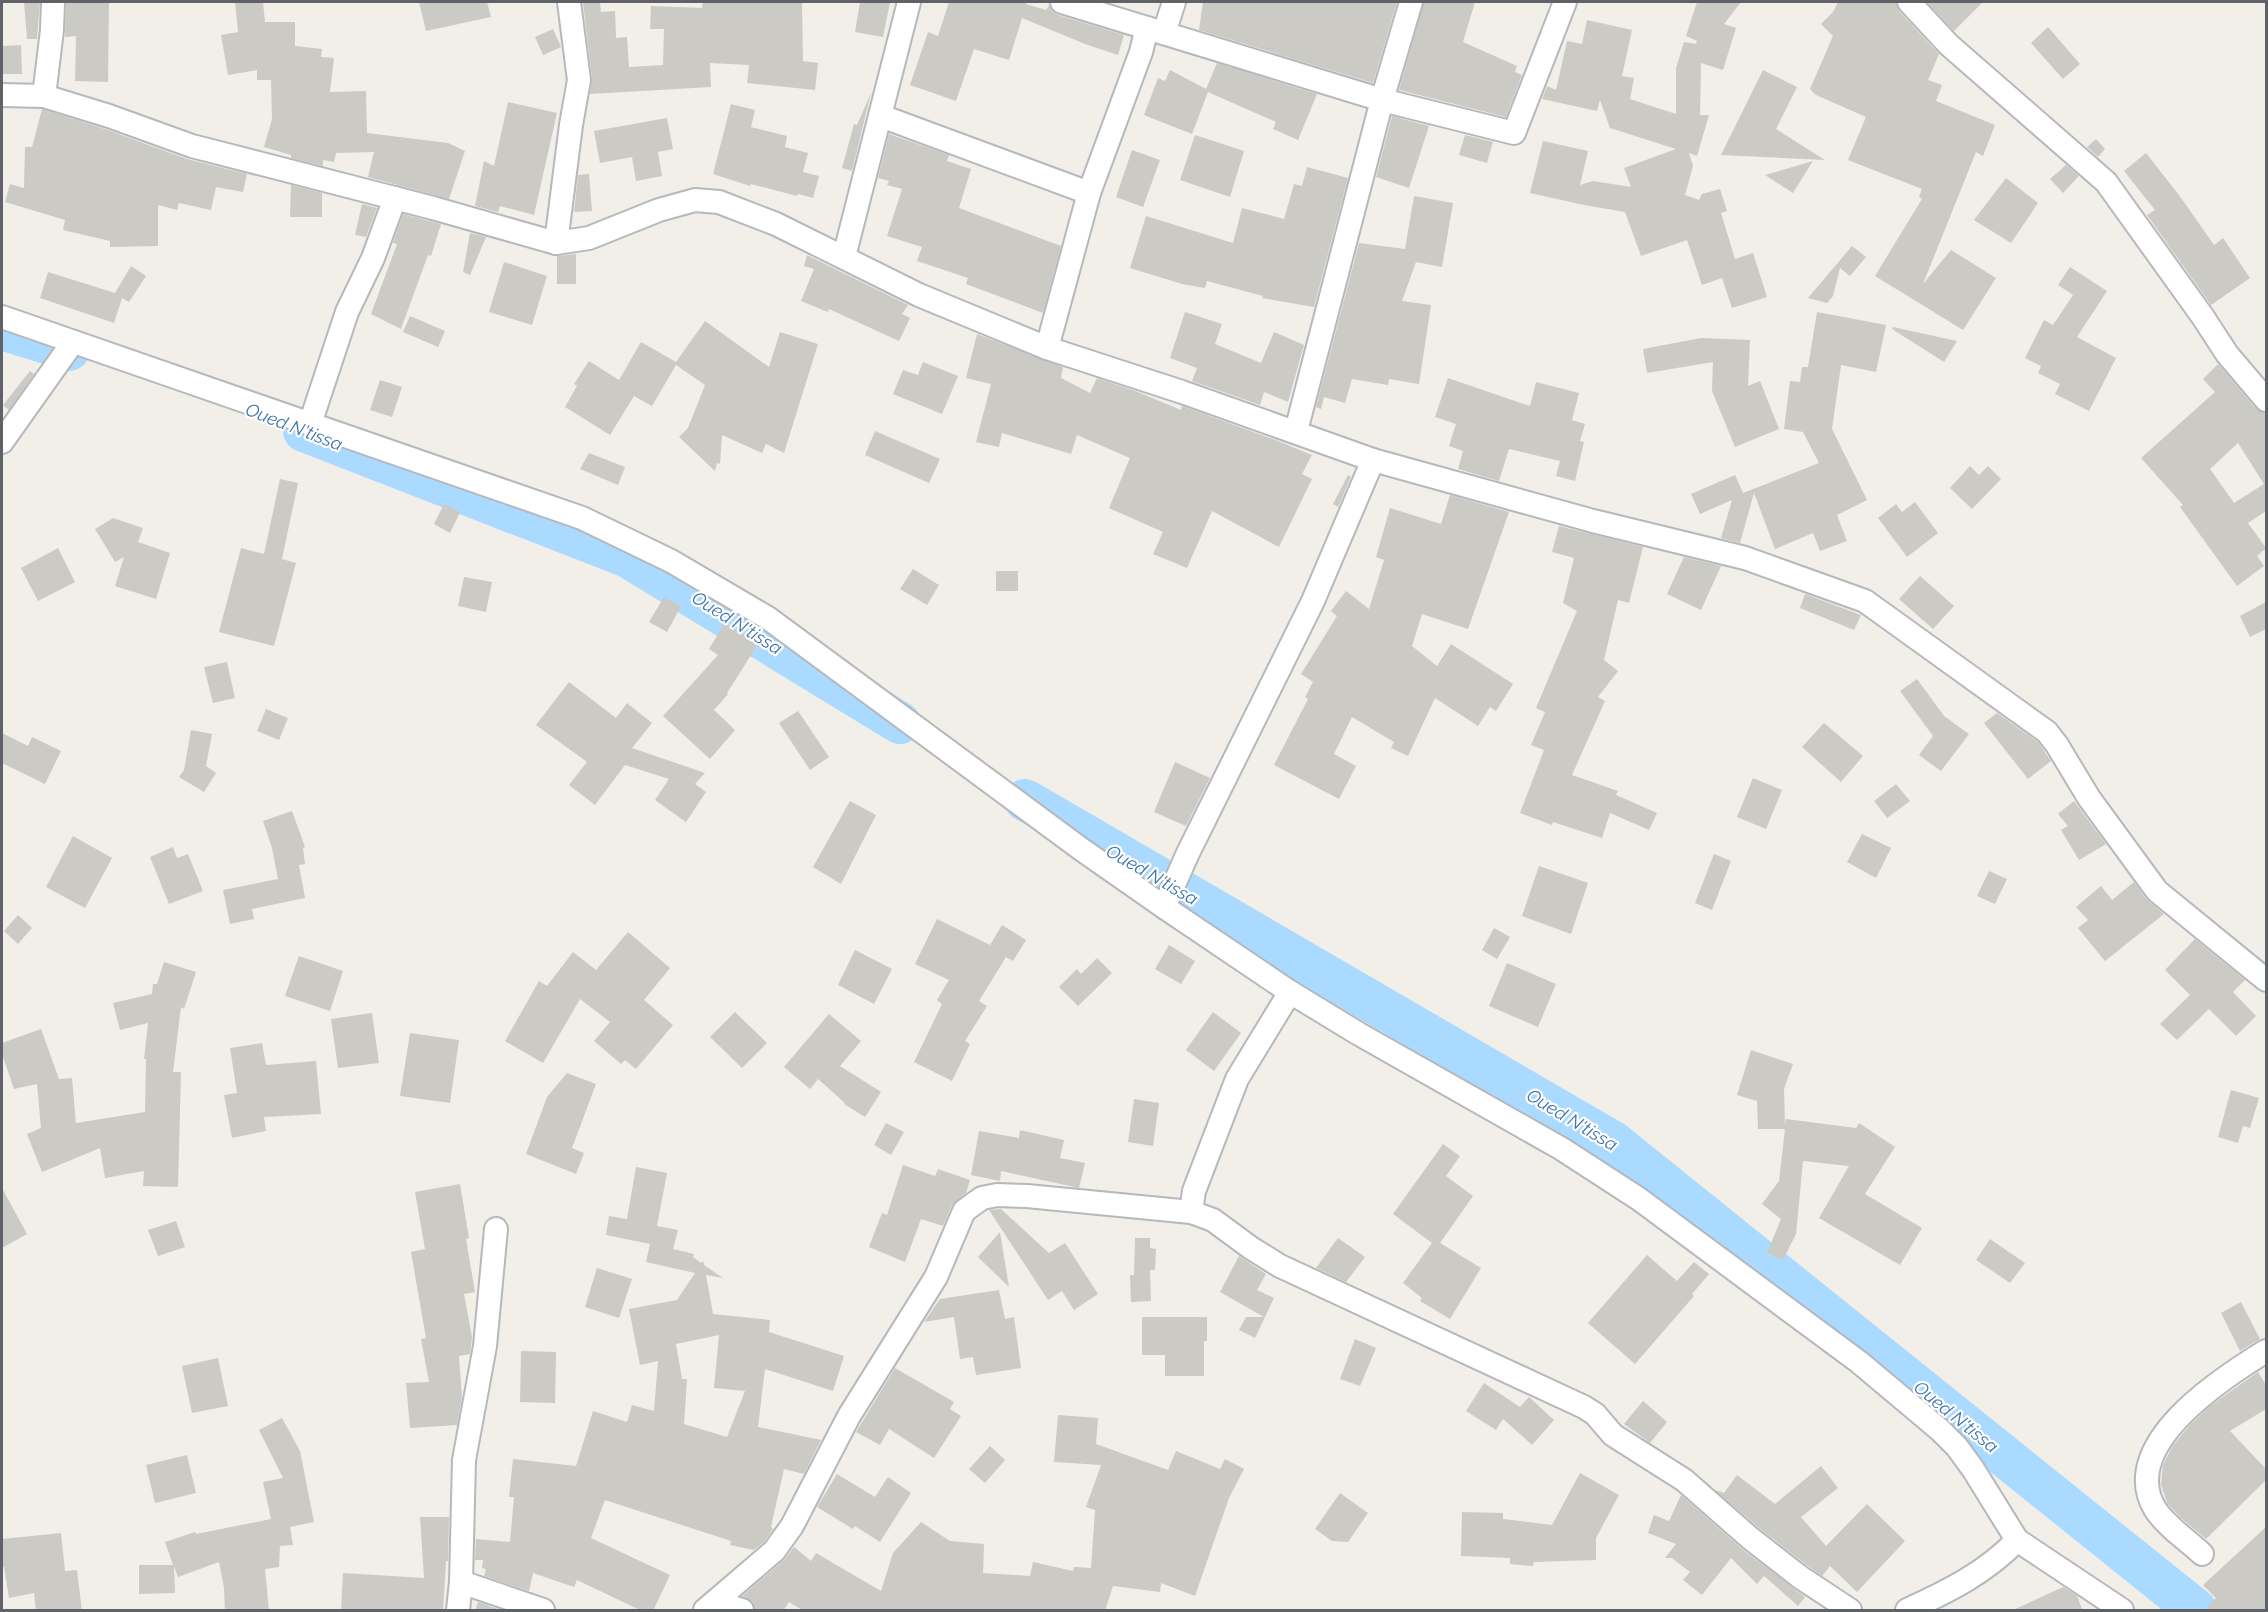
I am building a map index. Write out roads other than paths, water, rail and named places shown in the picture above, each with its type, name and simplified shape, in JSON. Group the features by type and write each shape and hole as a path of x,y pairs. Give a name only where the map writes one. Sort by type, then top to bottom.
{"street":[{"path":"44,96 53,2"},
{"path":"556,243 579,80 569,2"},
{"path":"844,257 909,2"},
{"path":"1062,2 1382,100 1514,133 1565,2"},
{"path":"1047,348 1089,193 1141,52 1174,2"},
{"path":"1296,431 1382,100 1411,2"},
{"path":"1909,2 1949,45 2106,182 2227,354 2266,400"},
{"path":"2,95 44,96 109,116 192,146 395,198 556,243 589,238 659,210 695,200 719,202 776,224 919,295 1047,348 1296,431 1373,460 1593,521 1745,558 1865,601 2047,732 2058,745 2089,798 2157,891 2266,980"},
{"path":"881,116 1089,193"},
{"path":"310,424 347,312 373,258 395,198"},
{"path":"2,317 582,518 671,561 768,618 1081,849 1290,992 1359,1034 1562,1149 1639,1199 1859,1362 1940,1430 1957,1447 2017,1540 2122,1611"},
{"path":"2,442 73,342"},
{"path":"1164,907 1188,853 1313,601 1373,460"},
{"path":"1191,1212 1194,1191 1237,1079 1290,992"},
{"path":"710,1606 774,1551 792,1526 849,1416 936,1277 964,1211 982,1198 997,1195 1191,1212 1213,1220 1280,1266 1584,1407 1594,1414 1613,1436 1684,1480 1715,1510 1758,1544 1800,1577 1850,1611"},
{"path":"458,1611 461,1582 464,1460 484,1346 496,1229"},
{"path":"2202,1554 2155,1509 2148,1488 2149,1467 2158,1443 2196,1400 2232,1372 2266,1351"},
{"path":"1907,1611 1967,1580 2002,1556 2017,1540"},
{"path":"461,1582 543,1611"},
{"path":"710,1606 742,1611"}],"waterway":[{"name":"Oued N'tissa","path":"2,329 69,350"},
{"name":"Oued N'tissa","path":"304,431 628,557 900,723"},
{"name":"Oued N'tissa","path":"1025,800 1613,1142 2196,1610"}]}
